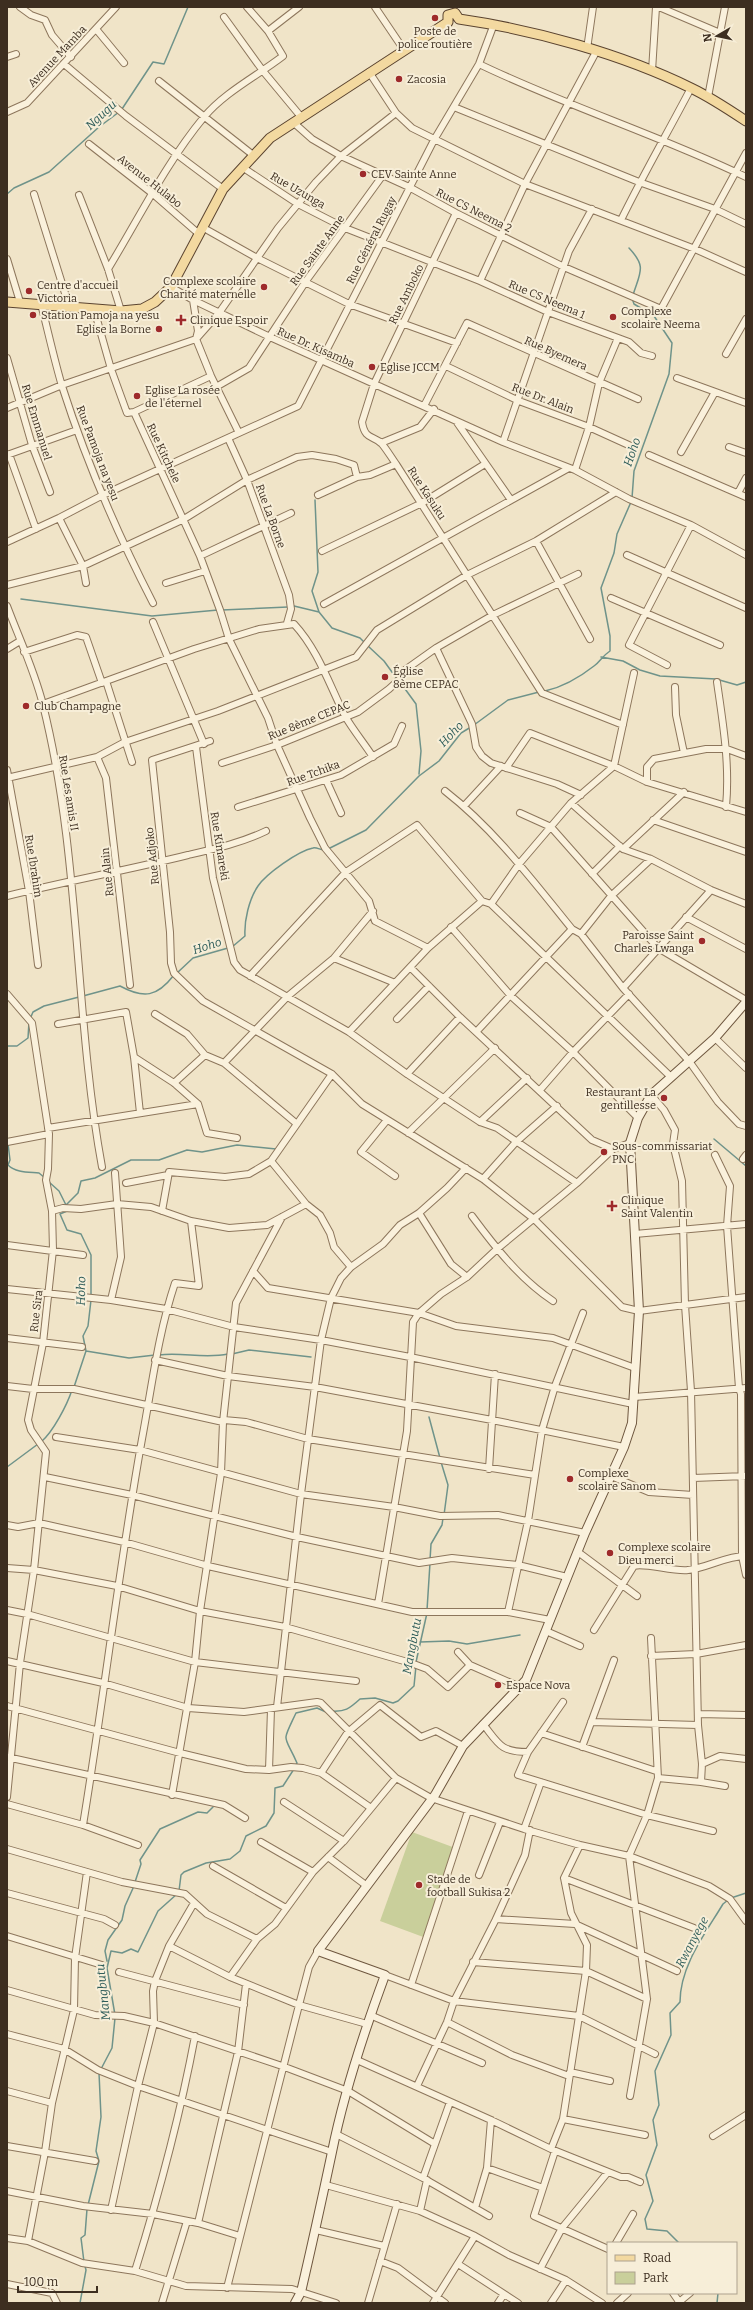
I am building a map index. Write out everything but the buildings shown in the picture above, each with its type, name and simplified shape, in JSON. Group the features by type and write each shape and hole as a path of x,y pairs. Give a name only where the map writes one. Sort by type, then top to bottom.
{"main road":[{"path":"7,302 121,311 142,308 155,302 171,287 223,189 270,138 369,72 448,22 454,24 456,13 591,50 652,71 691,88 746,120"}],"street":[{"path":"20,7 31,15 45,20 52,35 70,57"},
{"name":"Avenue Mamba","path":"7,112 27,103 116,7"},
{"path":"108,269 176,156 204,117 241,85 264,71 283,56 268,31 247,7"},
{"path":"268,31 298,7"},
{"path":"375,7 404,50"},
{"path":"480,280 526,184 569,103 591,50 593,7"},
{"path":"652,71 656,7"},
{"path":"659,7 720,33"},
{"path":"708,97 725,7"},
{"path":"224,17 264,71 302,118"},
{"name":"Rue Général Rugay","path":"7,542 59,518 102,495 161,470 298,406 320,359 434,140 479,64 494,24"},
{"path":"96,29 124,63"},
{"path":"7,57 16,54"},
{"path":"64,64 116,109 176,156 223,189"},
{"path":"479,64 521,84 664,140 746,177"},
{"path":"369,72 396,113 412,128 434,140 526,184 695,249 746,272"},
{"path":"159,82 253,155"},
{"path":"621,220 639,182 664,140 691,88"},
{"path":"454,107 547,146 639,182 715,209 746,224"},
{"path":"7,408 62,385 196,339 219,312 278,228 340,156 396,113"},
{"name":"Rue CS Neema 2","path":"294,122 312,139 340,156 410,187 456,213 564,267 661,309 695,249"},
{"name":"Avenue Hulabo","path":"88,144 200,231 306,281 349,304 402,325"},
{"path":"695,249 746,153"},
{"name":"Rue Uzunga","path":"242,168 298,204 346,228 381,243"},
{"name":"Rue Sainte Anne","path":"216,387 249,368 306,281 346,228 383,175"},
{"path":"34,194 69,306"},
{"path":"79,195 108,269 121,311"},
{"path":"503,442 519,401 533,354 569,251 592,209"},
{"name":"Rue Amboko","path":"374,384 456,213"},
{"name":"Rue CS Neema 1","path":"381,243 480,280 548,312 629,342 641,353 652,356"},
{"path":"7,259 20,302"},
{"name":"Rue Dr. Kisamba","path":"171,287 193,300 270,337 424,406 434,409 456,421 503,442 572,469 629,499 691,525 746,555"},
{"path":"193,300 198,331 196,339 216,387 239,433"},
{"name":"Rue Pamoja na yesu","path":"41,304 62,385 77,430 102,495 124,546 153,603"},
{"name":"Rue Kitchele","path":"94,309 127,413 134,412 184,519 200,556 229,639 268,718 277,745 327,850 369,901 375,921 428,948"},
{"path":"726,354 746,319"},
{"name":"Rue Byemera","path":"457,343 467,324 638,399"},
{"path":"402,325 457,343 424,406"},
{"path":"324,604 511,500 572,469 589,426 599,383 618,338"},
{"name":"Rue Emmanuel","path":"7,358 32,445 50,492"},
{"name":"Rue Dr. Alain","path":"446,366 519,401 589,426 633,447"},
{"path":"134,412 211,376"},
{"path":"677,378 746,403"},
{"name":"Rue Kasuku","path":"374,384 362,422 369,438 381,443 396,464 541,692 623,725"},
{"path":"681,452 715,392"},
{"path":"381,443 420,427 434,409"},
{"name":"Rue Dr. Kisamba","path":"456,421 511,500"},
{"path":"36,529 8,454 77,430"},
{"name":"Rue La Borne","path":"228,438 247,480 264,524 291,606 287,623"},
{"path":"729,447 746,453"},
{"path":"7,584 83,566 184,519 247,480 297,457 312,455 336,459 354,465 357,477"},
{"path":"649,455 746,497"},
{"path":"318,495 357,477 370,475 396,464"},
{"path":"322,551 422,503 485,464"},
{"path":"738,493 746,478"},
{"path":"8,778 98,757 125,742 218,711 356,658 377,630 467,575 536,541 616,492"},
{"path":"200,556 264,524 291,513"},
{"path":"59,518 83,566 86,583"},
{"path":"667,665 629,645 691,525"},
{"path":"536,541 560,582 590,639"},
{"path":"627,555 746,608"},
{"path":"166,583 205,571"},
{"path":"578,574 493,615 436,648 472,727 476,747 482,756 491,763 557,784 581,795"},
{"path":"611,598 720,646"},
{"name":"Rue Les amis II","path":"7,606 43,704 56,768 72,880 79,989 93,1121 102,1167"},
{"path":"153,622 193,719 207,743 196,747"},
{"path":"43,704 194,648 287,623 294,624 302,633 324,671 346,717 373,757"},
{"path":"24,652 77,635 86,637 104,682 132,762"},
{"path":"7,648 20,642"},
{"name":"Rue 8ème CEPAC","path":"222,763 277,745 358,712 399,680 404,670 436,648"},
{"path":"490,904 519,864 571,803 614,766 634,673"},
{"path":"717,682 726,749 728,779 726,807"},
{"path":"675,687 676,715 684,753"},
{"name":"Rue Tchika","path":"238,808 341,775 394,744 402,726"},
{"path":"464,806 503,767 530,733 614,766 647,782 746,812"},
{"name":"Rue Adjoko","path":"196,747 152,760 163,861 171,964 176,975 203,1001 257,1030"},
{"name":"Rue Kimareki","path":"196,747 209,850 214,878 232,948 234,962 250,976 288,996 349,1032 407,1074 480,1122 497,1128 577,1183"},
{"path":"647,782 647,767 654,759 706,749 726,749 746,756"},
{"name":"Rue Alain","path":"98,757 106,778 130,986"},
{"name":"Rue Ibrahim","path":"7,770 29,890 38,965"},
{"path":"326,780 341,813"},
{"path":"445,791 464,806 519,864 572,930 581,934 623,988 689,1061 718,1102 739,1124 746,1126"},
{"path":"592,874 684,792"},
{"path":"571,803 621,848 651,859 711,890 746,904"},
{"path":"227,2288 268,2128 282,2066 309,1967 318,1951 431,1798 463,1746 526,1680 585,1533 624,1447 632,1423 639,1310 630,1143 638,1118 651,1095 715,1038 746,1001 658,948 551,826 520,813"},
{"path":"653,820 746,852"},
{"path":"250,976 346,872 417,825 482,901 490,904 547,957 671,1077"},
{"path":"7,896 209,850 266,832"},
{"path":"581,934 611,896 651,859"},
{"path":"623,988 711,890"},
{"path":"349,1032 428,948 482,901"},
{"path":"224,1063 288,996 334,958 373,911"},
{"path":"686,917 746,949"},
{"path":"451,927 511,996 573,1052 638,1118"},
{"path":"477,1031 572,930"},
{"path":"334,958 395,983"},
{"path":"410,967 460,1018 477,1031 592,1140 613,1149"},
{"path":"397,1019 429,986"},
{"name":"Rue Sira","path":"7,994 28,1016 32,1023 48,1131 46,1178 52,1210 53,1250 43,1343 28,1420 31,1430 46,1452 44,1477"},
{"path":"540,1090 573,1052 629,994"},
{"path":"58,1024 83,1018 126,1012 134,1057 140,1113"},
{"path":"155,1014 187,1034 205,1055 224,1063 297,1124"},
{"path":"407,1074 460,1018"},
{"path":"257,1030 332,1074 362,1104 483,1179 534,1219 622,1306 639,1310 746,1297"},
{"path":"715,1038 746,1068"},
{"path":"408,1133 495,1048"},
{"path":"174,1083 205,1055"},
{"path":"134,1057 174,1083 198,1104 207,1133 237,1138"},
{"path":"126,1183 168,1175 169,1172 225,1177 249,1174 271,1161 332,1074"},
{"path":"480,1122 527,1078"},
{"path":"651,1095 664,1110 675,1130 673,1144 682,1182 685,1305 691,1391 698,1725 702,1764 700,1782"},
{"path":"8,1142 93,1121 198,1104"},
{"path":"483,1179 516,1142 557,1106"},
{"path":"387,1120 361,1152 395,1176"},
{"path":"378,1604 407,1431 413,1322 419,1313 441,1294 467,1277 497,1249 577,1183 613,1149 630,1143"},
{"path":"715,1155 730,1186 727,1226 734,1298 739,1388 741,1394 744,1476 744,1556 746,1575"},
{"path":"271,1161 306,1204 320,1215 330,1233 334,1247 351,1267"},
{"path":"269,1770 274,1708 281,1670 308,1439 322,1340 331,1298 340,1278 351,1267 383,1244 400,1225 419,1213 447,1188 466,1168"},
{"path":"111,1300 121,1256 115,1173"},
{"path":"162,1211 168,1175"},
{"path":"52,1210 117,1204 151,1207 191,1221 229,1228 268,1225 306,1204"},
{"path":"419,1213 451,1264 467,1277"},
{"path":"472,1216 497,1249 539,1292 553,1301"},
{"path":"172,1795 195,1662 200,1611 208,1566 213,1516 221,1473 224,1421 236,1303 282,1217"},
{"path":"83,1825 111,1637 117,1586 155,1360 166,1309 175,1283 199,1286 191,1221"},
{"path":"635,1234 746,1224"},
{"path":"7,1245 83,1255"},
{"path":"253,1271 268,1288 419,1313 456,1326 553,1338 635,1368"},
{"path":"7,1289 49,1292 166,1309 234,1327 322,1340 633,1400 691,1391 746,1388"},
{"path":"508,1612 528,1521 542,1430 555,1386 583,1313"},
{"path":"7,1338 82,1347"},
{"path":"155,1360 228,1376 315,1387 408,1406 492,1420 624,1447"},
{"path":"489,1469 495,1374"},
{"path":"7,1386 34,1389 73,1389 224,1421 246,1422 308,1439 489,1469 535,1475"},
{"path":"56,1437 140,1450 301,1494 394,1507 440,1516 498,1515 585,1533"},
{"path":"611,1476 649,1492 693,1495"},
{"path":"693,1478 744,1476"},
{"path":"7,1797 9,1757 20,1663 34,1570 44,1477 132,1495 297,1537 420,1563 452,1558 518,1565 567,1578"},
{"path":"7,1525 18,1527 39,1523 124,1542 208,1566 412,1612 508,1612 550,1620"},
{"path":"578,1552 637,1596"},
{"path":"594,1630 623,1586 634,1566 640,1564 658,1569 689,1570 744,1556"},
{"path":"7,1568 34,1570 117,1586 200,1611 285,1627 427,1669 448,1687 470,1665"},
{"path":"7,1610 111,1637 195,1662 281,1670 356,1681"},
{"path":"546,1631 580,1646"},
{"path":"630,2096 647,1999 630,1856 647,1815 658,1778 656,1771 651,1638"},
{"path":"652,1656 696,1654 746,1645"},
{"path":"458,1652 470,1665 520,1687"},
{"path":"582,1747 614,1660"},
{"path":"7,1661 103,1683 188,1708 244,1712 317,1702 396,1778 431,1798 527,1830 580,1845 630,1856 709,1886 730,1898 746,1921"},
{"path":"563,1702 528,1752 518,1775 647,1815 713,1831"},
{"path":"321,1774 348,1732 380,1705 421,1737 436,1731 463,1746"},
{"path":"7,1706 16,1707 97,1729 180,1753 246,1769 269,1770 294,1767 321,1774 371,1808"},
{"path":"698,1714 746,1715"},
{"path":"591,1722 698,1725"},
{"path":"483,1724 499,1744 511,1752 528,1752"},
{"path":"541,1733 656,1771"},
{"path":"702,1764 720,1756 744,1758"},
{"path":"9,1757 172,1795 224,1805 245,1818"},
{"path":"230,1977 257,1939 275,1924 313,1872 344,1841 396,1778"},
{"path":"658,1778 725,1786"},
{"path":"417,2086 447,2022 454,2001 496,1920 525,1855 527,1830 541,1782"},
{"path":"284,1802 344,1841"},
{"path":"7,1804 83,1825 138,1845"},
{"path":"411,1985 468,1811"},
{"path":"479,1875 500,1822"},
{"path":"261,1842 313,1872"},
{"path":"580,1845 564,1878 575,1924 587,1945 586,1972 563,2119 534,2216 607,2248"},
{"path":"7,1849 122,1882 185,1894 207,1914 257,1939"},
{"path":"328,1857 367,1886"},
{"path":"214,1866 286,1908"},
{"path":"28,2241 45,2152 52,2103 74,2010 75,1958 87,1872"},
{"path":"564,1878 635,1904 694,1928"},
{"path":"7,1893 104,1919 115,1925"},
{"path":"111,2210 138,2086 154,2023 153,1991 155,1980 169,1946 194,1903"},
{"path":"496,1920 575,1924 677,1971"},
{"path":"7,1936 102,1965"},
{"path":"169,1946 246,1984 299,2004 367,2024"},
{"path":"318,1951 454,2001 579,2016 638,2047 655,2054"},
{"path":"474,1962 586,1972 647,1999"},
{"path":"119,1972 244,2004"},
{"path":"295,2303 301,2292 326,2185 336,2134 367,2024 386,1975"},
{"path":"198,2223 238,2052 246,1984"},
{"path":"7,1990 74,2010 154,2023 282,2066 348,2091 435,2144"},
{"path":"370,2015 482,2063"},
{"path":"447,2022 512,2055 569,2074 610,2081"},
{"path":"7,2034 64,2049 102,2071 138,2086 183,2102 268,2128 332,2152"},
{"path":"135,2271 153,2214 183,2102 195,2036"},
{"path":"357,2060 417,2086 553,2150 608,2172 640,2182"},
{"path":"7,2091 52,2103"},
{"path":"420,2211 425,2179 435,2144 450,2102"},
{"path":"713,2136 746,2115"},
{"path":"563,2119 645,2135"},
{"path":"475,2208 487,2168 491,2120"},
{"path":"336,2134 425,2179 489,2216"},
{"path":"7,2146 95,2161"},
{"path":"487,2168 543,2188"},
{"path":"540,2269 562,2228 608,2172"},
{"path":"326,2185 420,2211 475,2236 509,2255 566,2280 602,2303"},
{"path":"7,2190 83,2206 153,2214 198,2223 240,2236"},
{"path":"368,2303 397,2204"},
{"path":"617,2242 633,2214"},
{"path":"162,2303 170,2282 187,2221"},
{"path":"316,2230 384,2246"},
{"path":"433,2303 475,2236"},
{"path":"7,2238 28,2241 84,2263 135,2271 186,2286 292,2289 336,2303"},
{"path":"380,2260 398,2268 445,2303"},
{"path":"458,2264 518,2303"},
{"path":"551,2303 566,2280"},
{"path":"7,2284 52,2293 57,2303"},
{"path":"498,2303 504,2294"},
{"path":"617,2303 627,2294"},
{"path":"679,2302 689,2294"}],"green space":[{"name":"Stade de football Sukisa 2","path":"412,1832 458,1849 426,1938 380,1921"}],"waterway":[{"name":"Ngugu","path":"122,109 153,62 164,64 188,7"},
{"name":"Ngugu","path":"7,194 14,188 49,172 99,127 119,112"},
{"name":"Hoho","path":"629,248 635,255 640,265 640,275 633,295"},
{"name":"Hoho","path":"632,298 634,304 654,316 672,343 669,374 634,471 632,498"},
{"path":"315,500 318,572 312,591 319,612 332,628 360,638 364,642"},
{"name":"Hoho","path":"545,691 577,678 589,670 610,651 610,636 601,588 614,553 617,534 631,502"},
{"path":"21,599 152,616 218,610"},
{"path":"294,606 319,612"},
{"path":"222,610 288,607"},
{"path":"368,646 384,661 397,679"},
{"path":"601,657 623,661 640,670 660,676 716,679 737,685 746,682"},
{"path":"400,682 416,704 421,751 419,774"},
{"name":"Hoho","path":"474,725 508,700 539,692"},
{"name":"Hoho","path":"328,849 366,830 419,776 439,761 461,733 471,727"},
{"name":"Hoho","path":"232,947 245,936 246,917 250,904 255,891 262,881 283,864 307,850 314,848 325,850"},
{"name":"Hoho","path":"177,973 193,958 228,948"},
{"name":"Hoho","path":"83,996 120,986 136,993 150,994 162,988 174,975"},
{"name":"Hoho","path":"30,1019 33,1012 44,1006 79,997"},
{"name":"Hoho","path":"7,1046 17,1046 28,1038 29,1022"},
{"path":"714,1139 746,1166"},
{"name":"Hoho","path":"8,1144 10,1160 8,1165 11,1168 19,1171 39,1173 45,1178"},
{"path":"67,1204 78,1193 81,1181 95,1178 131,1160 159,1160 187,1150 202,1152 237,1145 276,1149"},
{"name":"Hoho","path":"49,1182 59,1191 67,1207"},
{"name":"Hoho","path":"67,1211 60,1214 67,1230 81,1234 91,1255 91,1296"},
{"name":"Hoho","path":"74,1387 86,1351 83,1336 88,1326 91,1300"},
{"path":"232,1354 249,1350 311,1357"},
{"path":"86,1351 129,1358 155,1355"},
{"path":"159,1355 176,1354 211,1356 228,1354"},
{"name":"Hoho","path":"41,1442 46,1438 59,1418 72,1390"},
{"name":"Mangbutu","path":"429,1417 440,1458"},
{"name":"Hoho","path":"7,1467 38,1444"},
{"name":"Mangbutu","path":"441,1462 448,1485 444,1515"},
{"name":"Mangbutu","path":"430,1560 431,1544 442,1525 443,1518"},
{"name":"Mangbutu","path":"427,1610 430,1563"},
{"name":"Mangbutu","path":"416,1662 427,1613"},
{"path":"420,1642 449,1641 467,1644 520,1635"},
{"name":"Mangbutu","path":"331,1711 347,1709 360,1699 375,1698 393,1703 398,1701 414,1686 416,1666"},
{"name":"Mangbutu","path":"295,1766 297,1763 287,1742 286,1735 296,1713 317,1708 326,1712"},
{"name":"Mangbutu","path":"179,1891 181,1875 184,1872 206,1863 230,1859 240,1851 246,1836 266,1826 274,1813 275,1788 283,1786 294,1769"},
{"path":"135,1882 141,1864 140,1860 160,1829 198,1812 207,1813 213,1807"},
{"path":"107,1961 105,1951 108,1940 122,1920 125,1906 134,1886"},
{"name":"Rwanyege","path":"731,1898 746,1893"},
{"name":"Mangbutu","path":"115,2015 107,1968 111,1951 122,1953 131,1949 138,1952 158,1911 177,1894"},
{"name":"Rwanyege","path":"678,2242 667,2231 647,2229 645,2219 653,2201 646,2175 657,2145 653,2120 659,2105 655,2071 671,2035 670,2013 680,2002 681,1989 689,1963 723,1904 728,1900"},
{"name":"Mangbutu","path":"101,2069 112,2048 115,2018"},
{"name":"Mangbutu","path":"88,2205 99,2161 96,2151 101,2117 99,2073"},
{"name":"Mangbutu","path":"84,2262 81,2238 85,2235 87,2209"},
{"name":"Mangbutu","path":"80,2303 86,2270 85,2266"},
{"name":"Rwanyege","path":"717,2303 718,2294"}],"place":[{"name":"Poste de police routière","path":"435,18"},
{"name":"Zacosia","path":"399,79"},
{"name":"CEV Sainte Anne","path":"363,174"},
{"name":"Complexe scolaire Charité maternelle","path":"264,287"},
{"name":"Centre d'accueil Victoria","path":"29,291"},
{"name":"Station Pamoja na yesu","path":"33,315"},
{"name":"Complexe scolaire Neema","path":"613,317"},
{"name":"Clinique Espoir","path":"181,320"},
{"name":"Eglise la Borne","path":"159,329"},
{"name":"Eglise JCCM","path":"372,367"},
{"name":"Eglise La rosée de l'éternel","path":"137,396"},
{"name":"Église 8ème CEPAC","path":"385,677"},
{"name":"Club Champagne","path":"26,706"},
{"name":"Paroisse Saint Charles Lwanga","path":"702,941"},
{"name":"Restaurant La gentillesse","path":"664,1098"},
{"name":"Sous-commissariat PNC","path":"604,1152"},
{"name":"Clinique Saint Valentin","path":"612,1206"},
{"name":"Complexe scolaire Sanom","path":"570,1479"},
{"name":"Complexe scolaire Dieu merci","path":"610,1553"},
{"name":"Espace Nova","path":"498,1685"},
{"name":"Stade de football Sukisa 2","path":"419,1885"}]}
